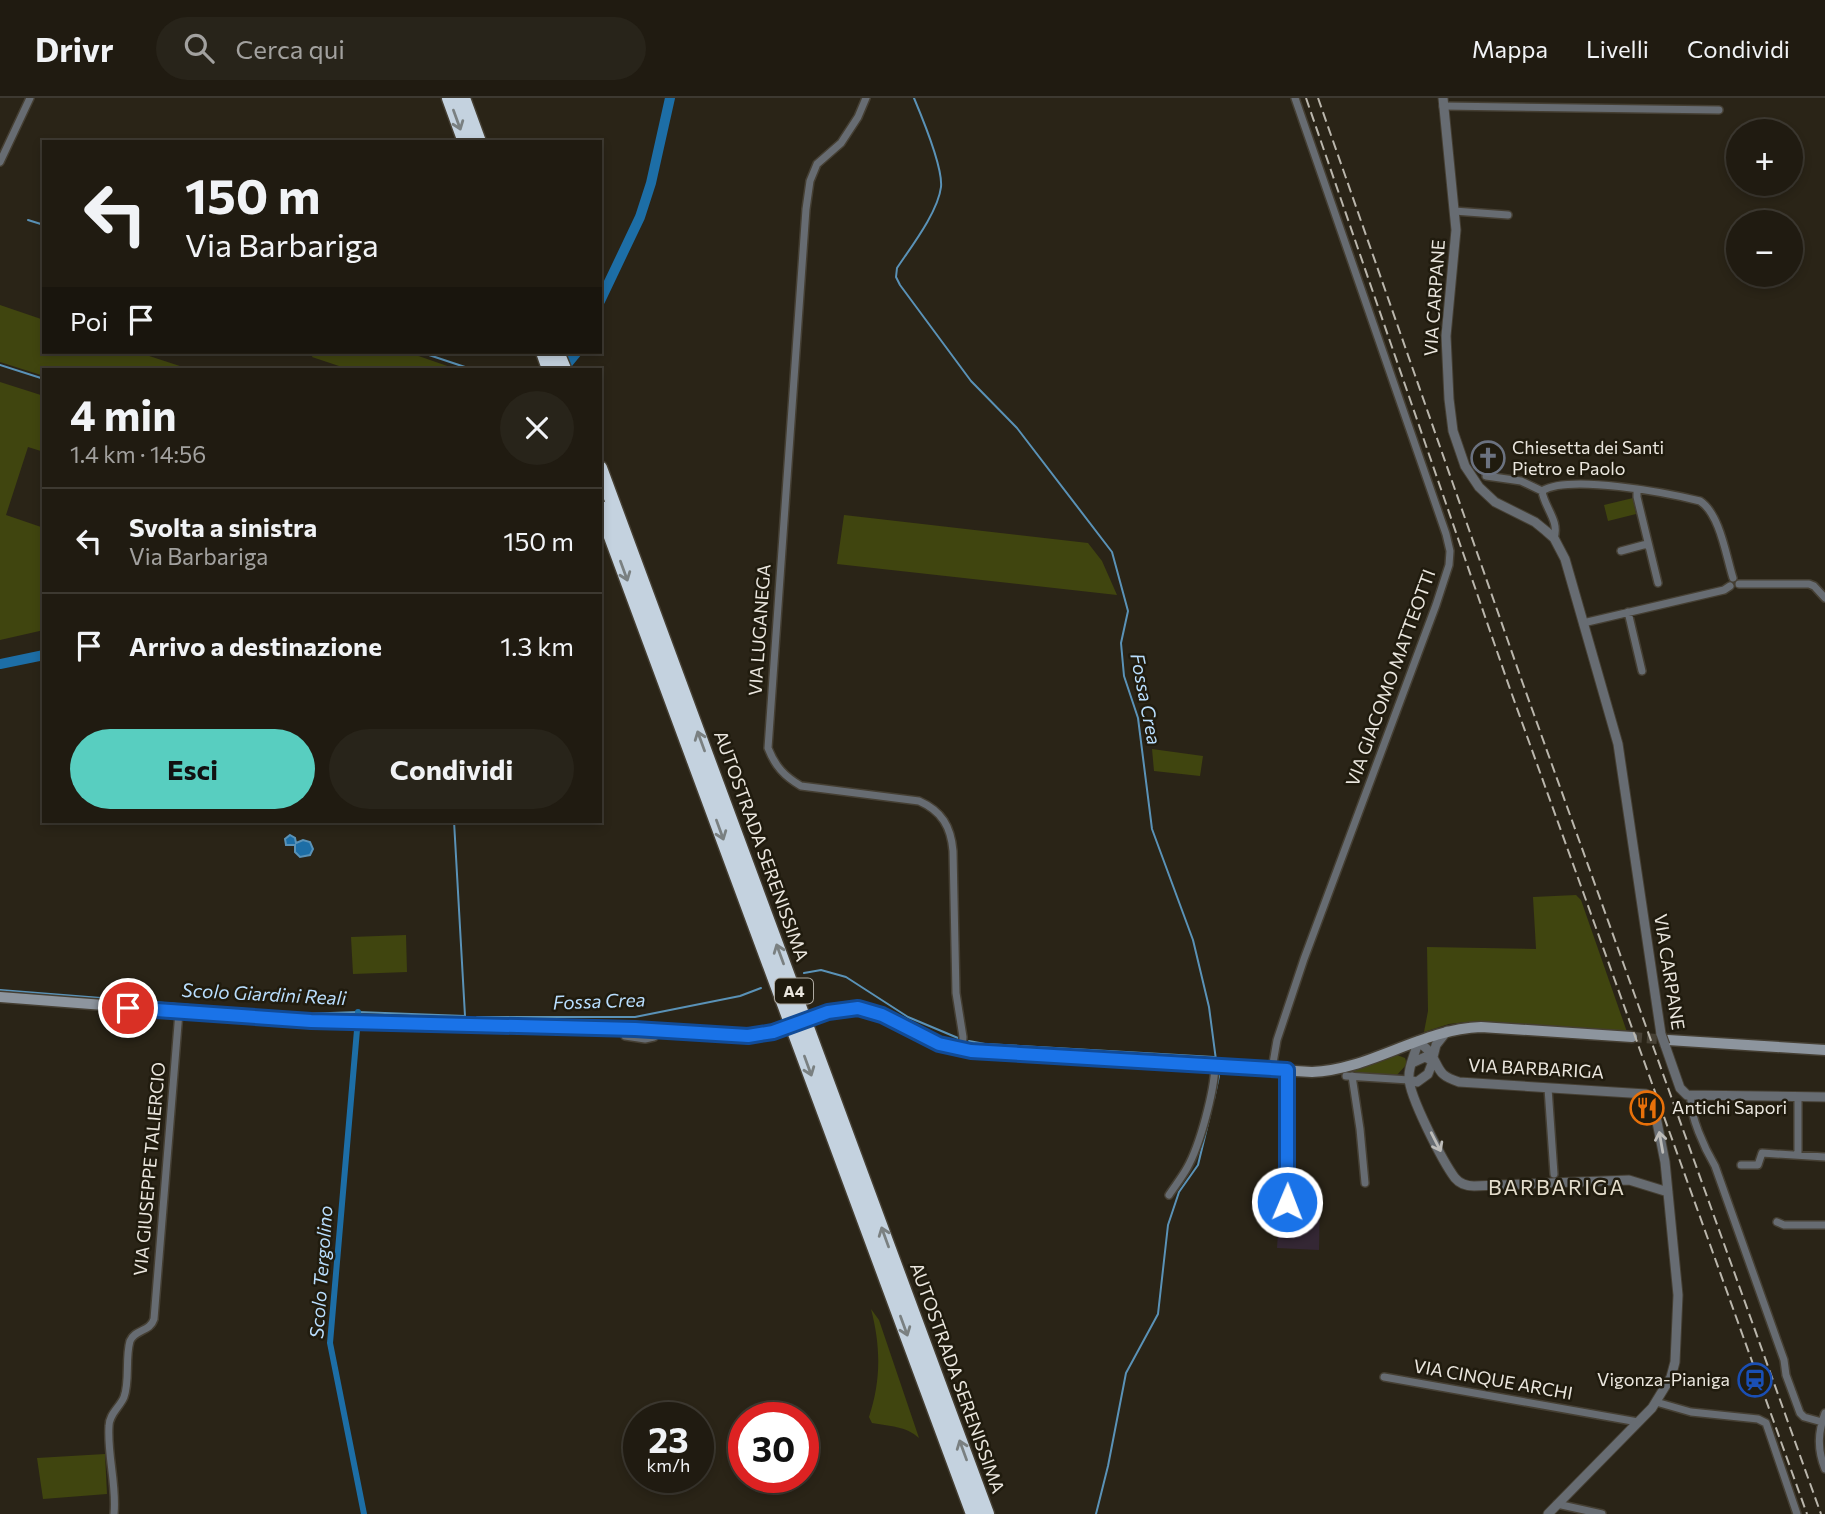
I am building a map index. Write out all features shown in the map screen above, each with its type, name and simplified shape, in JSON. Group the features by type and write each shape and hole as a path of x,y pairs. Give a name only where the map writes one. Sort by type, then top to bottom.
{"highway":[{"path":"449,98 464,140"},
{"path":"463,98 478,140"},
{"name":"AUTOSTRADA SERENISSIMA","path":"602,473 987,1514"},
{"name":"AUTOSTRADA SERENISSIMA","path":"602,512 973,1514"}],"main road":[{"name":"VIA BARBARIGA","path":"0,998 311,1021 624,1028 748,1036 773,1032 828,1012 850,1008 871,1011 930,1040 962,1050 1287,1070 1329,1071 1447,1031 1480,1027 1632,1037"},
{"path":"1665,1040 1825,1050"}],"street":[{"path":"0,162 30,98"},
{"name":"VIA LUGANEGA","path":"866,98 858,117 841,143 817,164 810,181 768,748 775,765 788,778 802,786 919,802 936,811 944,819 953,851 956,993 963,1037 962,1050"},
{"name":"VIA GIACOMO MATTEOTTI","path":"1272,1069 1277,1040 1304,959 1436,605 1450,556 1446,534 1295,98"},
{"path":"1443,102 1719,110"},
{"name":"VIA CARPANE","path":"1443,102 1454,211 1455,251 1446,336 1450,409 1461,456 1471,477 1494,502 1535,522 1554,538 1565,559 1620,755 1665,1040 1680,1088 1690,1096 1707,1153 1715,1166 1777,1338 1786,1365 1786,1376 1800,1413 1804,1417 1822,1422"},
{"path":"1454,211 1508,215"},
{"path":"1486,476 1521,481 1542,491 1552,486 1572,485 1637,489 1704,504 1716,523 1734,583"},
{"path":"1637,489 1647,544 1658,583"},
{"name":"VIA CARPANE","path":"1542,491 1555,523 1554,538"},
{"path":"1621,551 1647,544"},
{"path":"1583,623 1724,590 1734,583 1809,584 1825,598"},
{"path":"1628,612 1642,671"},
{"name":"VIA GIUSEPPE TALIERCIO","path":"114,1514 109,1420 124,1396 130,1341 134,1334 149,1327 154,1319 179,1012"},
{"name":"VIA BARBARIGA","path":"624,1028 625,1036 645,1039 654,1037"},
{"path":"1365,1183 1360,1129 1349,1076 1417,1082 1425,1077 1436,1045 1447,1031"},
{"path":"1418,1041 1409,1080 1413,1098 1445,1161 1461,1184 1474,1186 1629,1180 1668,1192 1678,1295 1678,1332 1671,1377 1656,1402 1548,1514"},
{"name":"VIA BARBARIGA","path":"1418,1041 1443,1075 1459,1082 1646,1094 1654,1107 1661,1134 1668,1192"},
{"path":"1393,1050 1407,1055 1412,1063"},
{"path":"1412,1063 1425,1057 1433,1059"},
{"path":"1169,1195 1186,1171 1195,1152 1215,1066"},
{"path":"1287,1070 1287,1202"},
{"path":"1548,1088 1554,1174"},
{"path":"1690,1096 1825,1097"},
{"path":"1798,1097 1798,1155"},
{"path":"1741,1165 1757,1166 1762,1153 1825,1157"},
{"path":"1777,1222 1784,1225 1825,1225"},
{"name":"VIA CINQUE ARCHI","path":"1384,1377 1638,1422"},
{"path":"1656,1402 1692,1412 1758,1419 1766,1423 1797,1514"},
{"path":"1825,1413 1819,1447 1825,1469"},
{"path":"1557,1504 1602,1514"}],"shaded area":[{"path":"1306,1201 1320,1201 1319,1250 1277,1248 1279,1216 1283,1215 1284,1206 1305,1207"}],"green space":[{"path":"0,305 42,319 42,354 143,354 186,368 42,368 42,375 0,362"},
{"path":"313,354 413,354 453,368 345,368 312,357"},
{"path":"0,382 42,395 42,451 28,447 6,515 42,527 42,630 0,640"},
{"path":"1633,498 1636,514 1608,521 1604,505"},
{"path":"844,515 1088,543 1102,561 1117,595 837,564"},
{"path":"1152,749 1203,756 1200,776 1154,771"},
{"path":"1576,895 1581,900 1627,1032 1466,1022 1424,1032 1428,1011 1427,947 1536,949 1533,897"},
{"path":"406,935 407,972 353,974 351,937"},
{"path":"1397,1055 1405,1058 1407,1064 1396,1076 1347,1072"},
{"path":"871,1309 879,1320 919,1438 903,1429 872,1423 869,1417 878,1377 877,1337"},
{"path":"105,1454 107,1494 43,1499 37,1458"}],"water":[{"path":"290,835 295,838 296,843 303,840 310,842 313,849 310,855 300,857 295,852 295,845 286,845 285,839"}],"waterway":[{"path":"602,297 640,217 651,183 670,98"},
{"name":"Fossa Crea","path":"914,98 935,156 941,187 935,207 897,268 896,277 971,381 1017,428 1112,552 1128,611 1121,643 1124,676 1138,718 1152,829 1193,940 1209,1007 1216,1060"},
{"path":"28,220 42,224"},
{"path":"426,354 468,368"},
{"path":"564,368 575,354"},
{"path":"0,365 42,378"},
{"path":"0,664 42,655"},
{"name":"Scolo Giardini Reali","path":"0,990 303,1014 358,1012 465,1016 454,823"},
{"name":"Fossa Crea","path":"804,973 821,970 846,977 908,1017 958,1038"},
{"name":"Fossa Crea","path":"477,1017 635,1017 740,996 761,988"},
{"name":"Scolo Tergolino","path":"358,1012 358,1017"},
{"name":"Scolo Tergolino","path":"357,1030 330,1343 364,1514"},
{"name":"Fossa Crea","path":"969,1041 1214,1057"},
{"path":"1214,1099 1219,1076"},
{"path":"1096,1514 1126,1373 1158,1314 1168,1225 1179,1192 1198,1165 1211,1111"}],"tunnel":[{"path":"1632,1037 1668,1040"}],"railway":[{"path":"1306,98 1510,689 1807,1514"},
{"path":"1318,98 1523,684 1821,1514"}],"place":[{"name":"Chiesetta dei Santi Pietro e Paolo","path":"1488,458"},
{"name":"Antichi Sapori","path":"1647,1108"},
{"name":"Vigonza-Pianiga","path":"1755,1380"}],"district":[{"name":"BARBARIGA","path":"1557,1188"}],"route":[{"path":"128,1008 311,1021 635,1029 748,1036 773,1032 828,1012 858,1008 882,1015 939,1044 971,1051 1287,1070 1287,1202"}]}
